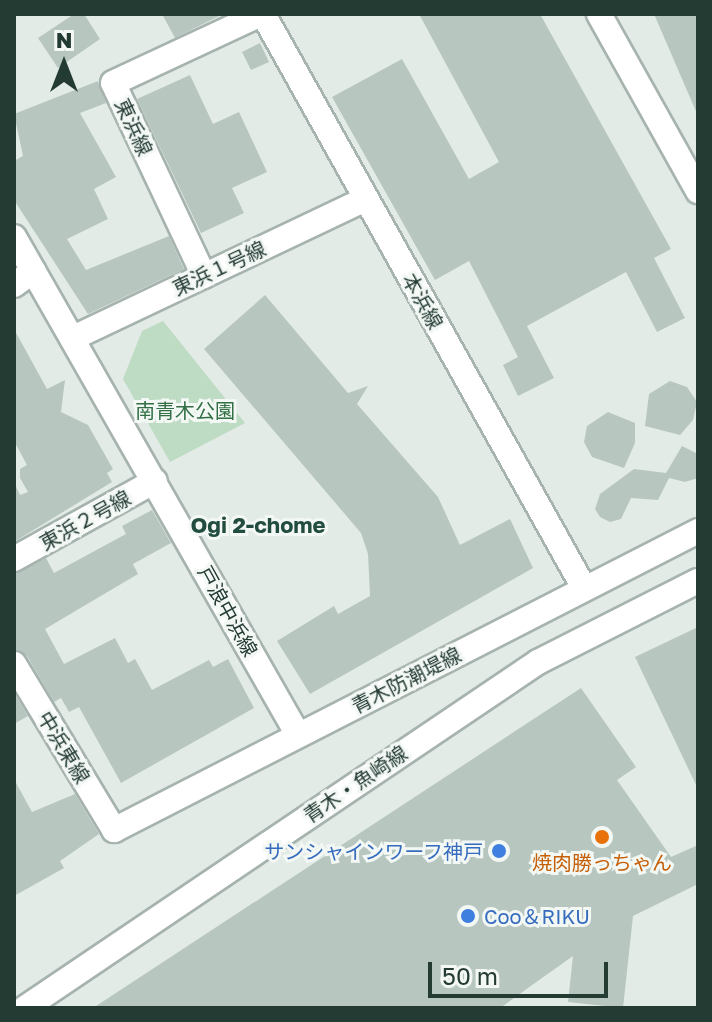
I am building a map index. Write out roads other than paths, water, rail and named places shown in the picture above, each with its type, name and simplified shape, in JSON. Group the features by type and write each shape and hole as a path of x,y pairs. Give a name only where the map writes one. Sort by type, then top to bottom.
{"street":[{"name":"本浜線","path":"262,14 584,588"},
{"name":"東浜線","path":"204,276 113,83 262,14"},
{"path":"599,14 698,191"},
{"name":"東浜１号線","path":"73,338 366,199"},
{"name":"戸浪中浜線","path":"14,237 24,278 73,338 298,735"},
{"name":"東浜２号線","path":"14,559 155,481"},
{"name":"青木防潮堤線","path":"114,830 698,531"},
{"name":"青木・魚崎線","path":"25,1008 538,662 698,581"},
{"name":"中浜東線","path":"14,664 114,830"}],"place":[{"name":"焼肉勝っちゃん","path":"602,837"},
{"name":"サンシャインワーフ神戸","path":"499,851"},
{"name":"Coo＆RIKU","path":"468,916"}],"district":[{"name":"Ogi 2-chome","path":"258,525"}],"park label":[{"name":"南青木公園","path":"185,410"}]}
